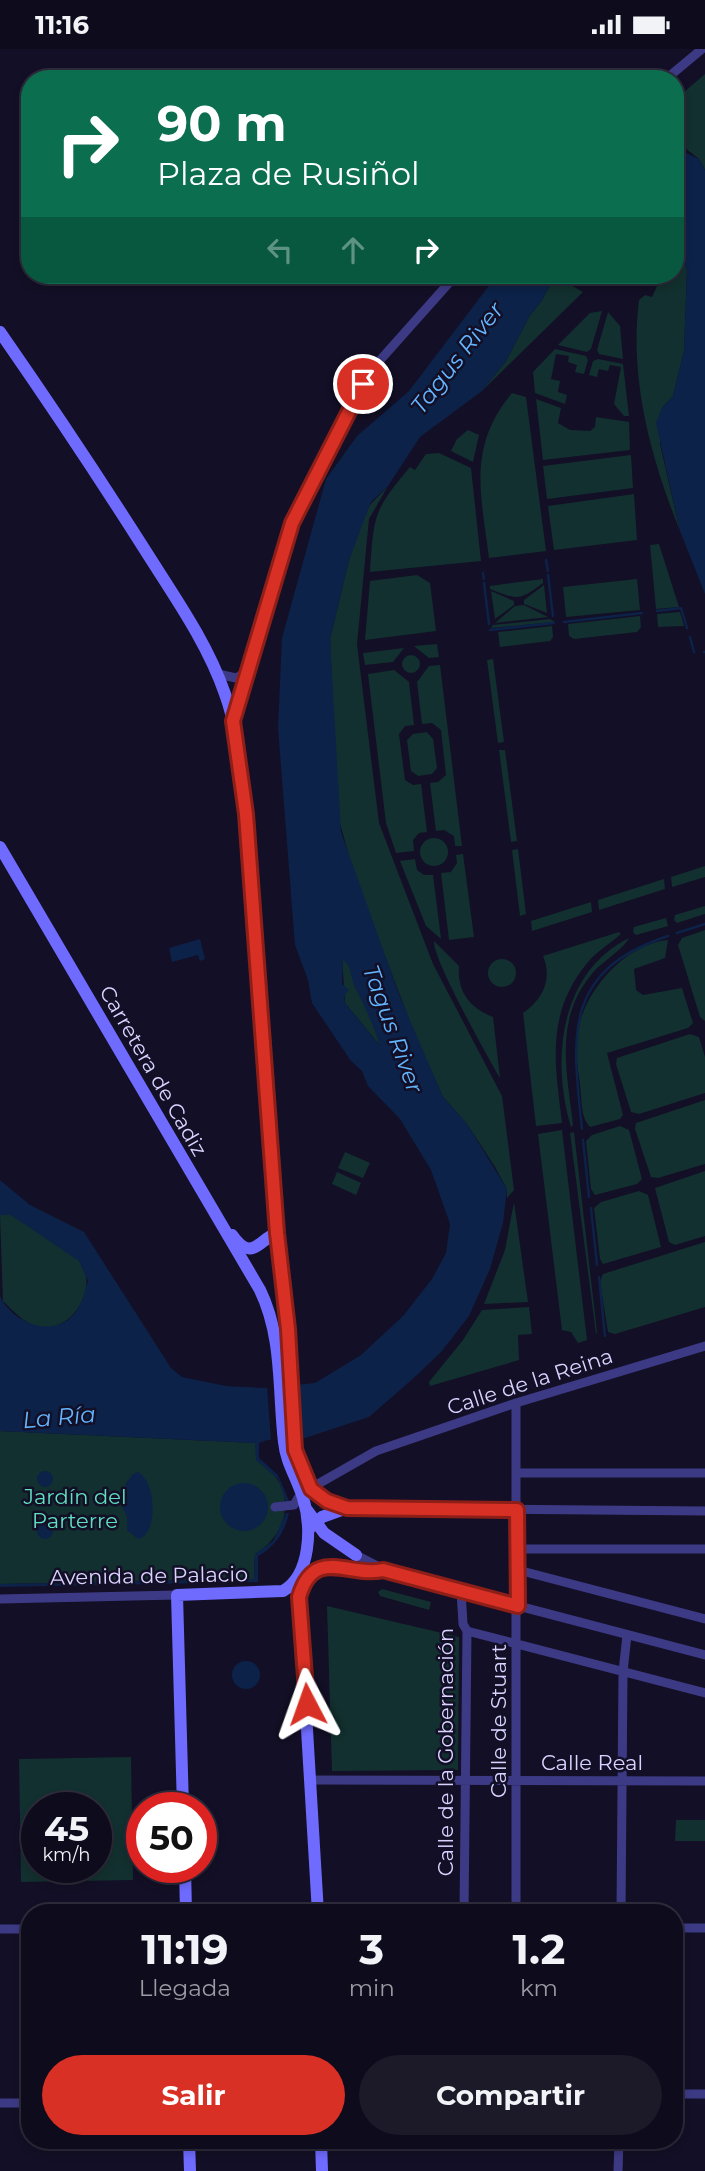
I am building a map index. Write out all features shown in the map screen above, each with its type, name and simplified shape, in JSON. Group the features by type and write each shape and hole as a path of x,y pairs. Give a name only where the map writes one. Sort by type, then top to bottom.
{"main road":[{"path":"0,332 93,467 186,614 218,674 233,721 246,814 277,1233 286,1311 283,1346 288,1464 302,1500 315,1523 334,1542 356,1556"},
{"name":"Carretera de Cadiz","path":"0,847 260,1290 283,1346"},
{"path":"223,1230 229,1232 241,1246 250,1248 261,1245 277,1233"},
{"path":"289,1440 311,1489 327,1501 347,1508 366,1509"},
{"path":"302,1500 306,1534 299,1587 318,1904"},
{"path":"306,1534 315,1523 347,1508"},
{"name":"Avenida de Palacio","path":"177,1595 282,1591 299,1587 316,1570"},
{"path":"177,1595 183,1792"},
{"path":"185,1883 186,1904"},
{"path":"189,2149 190,2171"},
{"path":"321,2149 322,2171"}],"street":[{"path":"677,70 702,49"},
{"path":"233,721 292,523 353,400 399,335 447,284"},
{"path":"218,674 236,678 247,672"},
{"name":"Calle de la Reina","path":"318,1484 376,1451 516,1403 705,1346"},
{"name":"Calle de Stuart","path":"516,1403 516,1904"},
{"path":"517,1473 705,1473"},
{"path":"275,1507 294,1505 302,1500"},
{"path":"366,1509 705,1511"},
{"path":"518,1549 705,1549"},
{"path":"356,1556 386,1571 705,1655"},
{"path":"316,1570 332,1565 369,1573 386,1571"},
{"path":"518,1570 705,1619"},
{"name":"Calle de la Gobernación","path":"461,1591 463,1624 467,1631 464,1904"},
{"name":"Avenida de Palacio","path":"0,1599 177,1595"},
{"path":"467,1631 705,1693"},
{"path":"621,1904 623,1672 626,1635"},
{"name":"Calle Real","path":"311,1780 705,1781"},
{"path":"683,1928 705,1928"},
{"path":"0,1929 21,1929"},
{"path":"683,2094 705,2094"},
{"path":"0,2103 21,2103"},
{"path":"618,2171 619,2149"}],"green space":[{"path":"705,74 705,170 699,159 684,147 684,92"},
{"path":"684,261 687,269 684,351 673,396 662,408 660,444 680,531 652,447 640,389 637,360 639,300 645,295 652,297 658,284 684,284"},
{"path":"551,284 569,284 583,292 482,391 506,361 530,315"},
{"path":"602,311 591,349 587,352 558,345 590,313"},
{"path":"608,312 620,326 623,359 599,354 597,350"},
{"path":"555,349 586,356 588,360 584,374 575,372 577,365 568,362 569,356 556,354 551,379 560,381 558,392 567,395 565,404 535,393 533,372"},
{"path":"598,359 623,364 629,416 624,416 614,404 621,367 610,365 608,371 599,369 597,377 589,375 593,361"},
{"path":"512,393 526,397 546,551 489,558 481,492 483,452 488,433"},
{"path":"536,399 561,408 558,423 570,430 590,431 595,427 596,417 629,422 630,450 543,460"},
{"path":"468,430 479,435 473,462 451,451 457,439"},
{"path":"439,453 471,468 481,561 370,572 375,525 382,505 410,467 415,470 426,454"},
{"path":"631,455 633,488 547,499 543,466"},
{"path":"388,486 369,519 357,644 379,823 433,964 502,1096 514,1190 507,1198 507,1189 495,1167 467,1124 443,1097 415,1035 354,874 338,816 330,639 349,560 367,508"},
{"path":"634,494 637,540 554,550 548,506"},
{"path":"659,544 679,607 656,609 650,545"},
{"path":"417,575 430,583 436,631 365,640 370,581"},
{"path":"543,579 543,583 535,589 518,597 490,589 490,586"},
{"path":"637,579 640,610 566,617 563,587"},
{"path":"544,585 547,613 524,604 524,600"},
{"path":"491,591 514,601 514,605 495,619"},
{"path":"524,605 548,617 495,623 515,606"},
{"path":"680,612 684,626 658,627 657,614"},
{"path":"640,616 641,627 637,632 574,639 569,636 568,624"},
{"path":"550,619 555,622 491,628 493,625"},
{"path":"552,626 553,637 550,641 500,647 498,632"},
{"path":"437,644 439,657 429,658 414,646"},
{"path":"404,648 393,662 365,665 363,653"},
{"path":"411,655 417,658 420,664 417,670 411,673 405,670 402,664 405,658"},
{"path":"493,659 504,742 498,743 487,660"},
{"path":"440,665 462,846 455,846 454,836 444,830 436,831 430,783 438,782 446,775 441,730 432,723 422,724 417,682 429,666"},
{"path":"394,670 409,682 414,725 405,726 399,734 405,780 413,785 421,784 427,832 419,833 413,840 414,851 396,853 386,823 368,674"},
{"path":"427,732 433,739 437,768 432,774 418,776 411,771 407,740 413,734"},
{"path":"499,750 505,750 517,841 511,842"},
{"path":"434,838 444,842 448,852 444,862 434,866 424,862 420,852 424,842"},
{"path":"518,849 526,914 520,916 512,850"},
{"path":"463,854 474,937 449,940 441,873 451,872 457,863 456,855"},
{"path":"415,859 417,870 424,875 433,875 441,939 426,926 400,861"},
{"path":"705,866 705,877 672,887 671,877"},
{"path":"664,879 665,889 599,910 598,900"},
{"path":"591,902 592,912 532,931 531,921"},
{"path":"705,906 705,914 677,923 674,920 675,915"},
{"path":"666,918 668,926 636,935 633,932 634,927"},
{"path":"705,930 705,1021 700,1017 678,945 682,938"},
{"path":"619,932 621,934 595,954 574,981 559,1020 556,1059 562,1123 536,1126 523,1013 536,1002 544,989 547,973 543,956"},
{"path":"629,938 591,975 579,992 572,1010 566,1047 573,1125 571,1127 562,1075 566,1021 575,996 588,973 606,953"},
{"path":"668,940 665,958 634,969 636,990 643,995 682,988 693,1023 688,1028 607,1053 623,1115 620,1119 590,1127 583,1113 576,1049 587,1003 608,973 621,961 636,951"},
{"path":"434,941 459,966 460,984 467,998 478,1009 493,1017 500,1078 451,986"},
{"path":"342,958 349,964 355,987 366,1006 382,1048 345,1003"},
{"path":"502,959 512,963 516,973 512,983 502,987 492,983 488,973 492,963"},
{"path":"690,1034 699,1037 705,1057 705,1093 639,1114 631,1112 616,1064 617,1058"},
{"path":"705,1100 705,1164 658,1178 651,1177 635,1129 636,1123"},
{"path":"620,1126 629,1130 642,1179 637,1184 595,1195 591,1189 586,1141 592,1135"},
{"path":"562,1130 587,1340 578,1343 571,1332 562,1330 538,1134"},
{"path":"574,1132 597,1332 596,1334 570,1133"},
{"path":"345,1152 370,1163 363,1178 338,1168"},
{"path":"705,1171 705,1236 675,1245 669,1242 655,1188"},
{"path":"337,1172 361,1183 356,1195 332,1184"},
{"path":"639,1191 648,1195 661,1247 603,1264 600,1259 594,1208 601,1202"},
{"path":"514,1202 528,1302 484,1304 505,1250"},
{"path":"0,1215 11,1215 79,1261 87,1283 84,1295 71,1316 61,1323 38,1327 19,1316 3,1301"},
{"path":"705,1242 705,1307 615,1334 608,1332 600,1282 603,1274"},
{"path":"529,1307 532,1334 518,1335 519,1360 430,1386 429,1382 463,1340 482,1310"},
{"name":"Jardín del Parterre","path":"0,1431 256,1443 256,1460 269,1470 284,1494 283,1520 268,1544 255,1554 254,1579 0,1584"},
{"path":"382,1589 431,1602 429,1610 380,1596 378,1592"},
{"path":"327,1606 459,1637 458,1770 332,1771"},
{"path":"131,1757 132,1792 126,1792 126,1880 112,1880 112,1792 21,1792 21,1882 19,1759"},
{"path":"676,1820 705,1820 705,1841 675,1841"}],"water":[{"path":"684,152 699,159 705,170 705,594 680,531 656,423 662,408 673,396 684,350 687,270 684,262"},
{"path":"490,284 551,284 530,315 506,361 482,391 420,437 388,486 371,502 349,560 330,639 341,832 400,997 443,1097 467,1124 507,1189 503,1223 490,1269 469,1316 442,1351 416,1376 369,1417 305,1438 267,1440 259,1443 259,1458 278,1475 289,1501 286,1502 278,1479 256,1460 255,1443 0,1431 0,1296 5,1305 21,1319 40,1326 50,1326 60,1324 73,1316 88,1281 79,1261 11,1215 0,1215 0,1180 30,1205 84,1232 171,1368 182,1377 226,1386 265,1388 315,1383 361,1355 403,1316 432,1279 446,1253 450,1224 431,1170 400,1119 368,1086 362,1071 351,1061 312,1003 308,980 295,945 278,728 282,638 326,479 357,436 409,391","holes":["343,959 350,970 354,985 380,1046 345,1003 344,996 349,990 342,984"]},
{"path":"200,939 205,959 200,961 198,955 172,962 169,948"},
{"path":"45,1471 53,1479 45,1487 37,1479"},
{"path":"138,1472 149,1485 153,1507 149,1528 145,1535 138,1539 127,1530 127,1517 122,1506 126,1483"},
{"path":"244,1483 261,1490 268,1507 261,1524 244,1531 227,1524 220,1507 227,1490"},
{"path":"286,1513 289,1513 282,1533 258,1556 258,1582 0,1587 0,1584 254,1579 255,1554 273,1541"},
{"path":"45,1523 53,1531 45,1539 37,1531"},
{"path":"246,1661 256,1665 260,1675 256,1685 246,1689 236,1685 232,1675 236,1665"}],"pier":[{"path":"299,1384 302,1439 271,1441 267,1386"}],"waterway":[{"path":"546,560 548,571"},
{"path":"483,573 484,579"},
{"path":"548,575 553,616"},
{"path":"484,583 489,624"},
{"path":"657,611 681,608 687,628"},
{"path":"564,622 642,613"},
{"path":"490,630 554,623"},
{"path":"690,637 694,652"},
{"path":"677,933 705,924"},
{"path":"582,1129 576,1065 577,1036 582,1011 592,988 608,968 633,951 668,936"},
{"path":"583,1140 589,1197"},
{"path":"591,1208 597,1265"},
{"path":"599,1277 605,1336"}],"route":[{"path":"307,1704 299,1597 306,1580 316,1570 332,1565 369,1573 383,1570 518,1606 519,1591 517,1510 347,1508 327,1501 311,1489 295,1450 288,1329 277,1233 246,814 233,721 292,523 363,384"}],"water label":[{"name":"Tagus River","path":"457,358"},
{"name":"Tagus River","path":"393,1029"},
{"name":"La Ría","path":"59,1417"}]}
